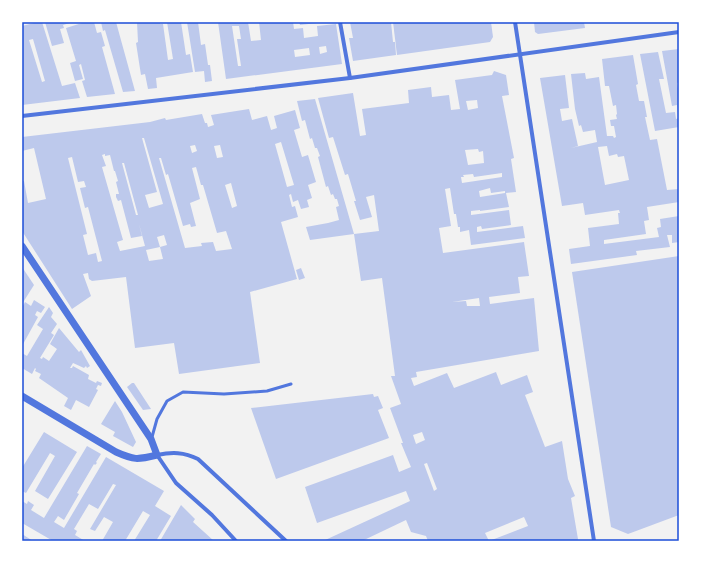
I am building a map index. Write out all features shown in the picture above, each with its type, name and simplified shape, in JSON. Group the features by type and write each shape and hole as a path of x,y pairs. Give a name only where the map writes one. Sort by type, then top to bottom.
{"street":[{"path":"340,22 350,78"},
{"path":"515,22 594,541"},
{"path":"22,116 350,78 679,32"},
{"path":"22,246 151,439 157,455 176,483 212,515 236,541"},
{"path":"22,396 116,452 131,459 143,459 164,454 187,454 198,459 286,541"}],"lane":[{"path":"151,439 157,419 167,401 183,392 231,394 267,391 291,384"}],"building":[{"path":"42,22 62,86 75,83 80,98 22,105 22,26","holes":["33,39 45,81 42,82 29,40"]},
{"path":"45,22 73,22 63,25 64,28 60,29 64,43 52,46"},
{"path":"81,22 94,22 97,33 101,32 105,46 102,47 115,94 87,97 82,81 85,80 81,64 79,65 83,79 75,81 70,63 76,61 66,28 82,23"},
{"path":"101,22 116,22 135,91 123,92 105,30 103,31"},
{"path":"137,22 160,22 160,24 163,24 168,60 173,59 167,22 181,22 186,55 190,54 193,72 156,78 157,88 148,89 145,74 141,75 136,43 138,42"},
{"path":"187,22 198,22 201,45 205,44 212,81 205,82 204,71 195,72"},
{"path":"218,22 248,22 251,41 261,40 259,22 293,22 294,29 303,28 304,38 318,36 317,26 336,24 342,64 226,79","holes":["232,26 239,26 241,39 237,39 241,66 238,66","326,46 327,52 320,54 319,47","309,48 310,55 295,57 294,50"]},
{"path":"299,22 317,22 317,23 300,25"},
{"path":"350,22 391,22 396,55 353,61 349,38 353,38"},
{"path":"393,22 491,22 493,37 490,42 397,55"},
{"path":"534,22 584,22 585,28 538,34 535,32"},
{"path":"679,49 679,82 677,83 679,89 678,114 677,105 672,106 662,51"},
{"path":"658,52 664,79 659,79 666,113 675,112 676,119 679,118 679,127 655,131 640,54"},
{"path":"633,55 638,84 636,85 639,101 644,101 647,117 645,117 650,140 657,139 667,190 679,189 679,202 647,207 649,220 644,221 646,234 604,240 604,244 659,237 657,228 661,227 660,219 679,216 679,242 672,243 672,235 667,235 670,247 636,251 637,255 571,264 569,249 590,246 588,228 619,224 618,213 620,213 619,210 585,215 583,203 562,206 540,78 565,75 569,108 560,109 562,121 572,119 578,146 571,148 597,142 595,130 583,132 581,125 579,126 575,109 571,74 585,73 586,79 599,77 607,136 613,136 614,138 616,137 614,126 611,126 610,120 617,119 616,105 613,106 609,86 605,86 602,59","holes":["607,146 609,156 617,154 618,157 624,156 629,180 605,185 598,147"]},
{"path":"494,71 506,75 509,95 502,96 514,158 511,159 516,192 506,193 509,207 471,211 471,215 509,210 511,225 482,229 481,226 477,227 477,232 523,226 525,238 471,245 469,230 460,232 460,227 458,227 456,214 454,214 450,188 445,189 451,226 439,228 443,253 524,242 529,276 518,277 520,293 489,297 490,304 534,298 539,351 416,372 417,377 411,378 414,386 447,373 454,388 496,372 501,385 527,375 533,392 525,395 545,447 562,441 568,479 575,496 571,498 578,539 577,541 489,541 428,541 426,536 411,532 406,520 362,541 323,541 410,501 406,491 317,523 305,487 393,455 399,472 411,467 401,443 403,443 390,408 401,404 391,376 395,376 382,278 361,281 354,234 379,231 374,195 366,197 372,217 360,220 348,174 345,175 333,137 329,138 318,98 353,93 360,136 366,135 362,109 409,103 408,90 431,87 432,97 449,95 451,110 460,109 455,80 492,75","holes":["477,100 478,108 468,110 466,101","478,149 479,152 483,151 484,163 468,165 465,150","502,173 502,177 462,183 461,177 464,177 463,175 473,174 474,177","490,188 491,193 505,191 505,193 480,197 479,191","479,298 480,306 467,306 466,301 452,302","422,432 425,440 416,444 413,435","427,463 437,489 434,491 424,464","524,517 528,526 489,541 485,533"]},
{"path":"315,99 354,234 310,240 306,227 339,220 336,207 339,206 337,199 335,199 333,194 331,195 328,186 326,187 318,157 320,156 317,148 315,148 312,138 310,139 305,120 302,121 297,101"},
{"path":"249,109 252,120 267,116 271,130 277,128 274,116 295,110 300,128 294,130 302,157 308,155 316,182 308,185 312,198 307,200 309,207 301,209 298,200 293,202 291,194 289,195 292,207 295,206 298,217 281,222 297,279 250,292 260,363 179,374 174,343 135,348 126,277 92,281 89,279 88,273 83,274 91,296 72,309 22,231 22,181 24,181 28,203 46,199 34,148 22,151 22,137 150,122 165,118 166,120 202,114 208,127 214,125 211,115","holes":["142,138 144,138 163,204 149,208 145,195 157,192","281,142 294,185 287,187 275,144","195,145 197,151 192,153 190,146","220,145 223,157 217,158 214,146","105,154 105,156 110,155 115,171 118,181 116,182 119,194 116,194 116,197 118,201 121,200 131,238 142,236 139,224 145,246 120,251 117,242 123,240 102,167 106,166 102,155","72,157 78,182 84,181 86,187 80,188 85,208 88,207 102,261 98,262 96,253 88,255 83,235 87,234 68,158","159,158 161,158 166,175 168,174 183,226 190,224 191,227 196,226 190,203 200,199 192,168 196,167 201,185 203,185 217,233 226,231 232,249 216,251 213,242 201,243 202,246 185,248","122,163 124,163 138,215 136,215","231,183 237,206 232,208 225,185","164,235 167,245 160,247 157,237","160,247 163,259 149,261 146,250"]},
{"path":"679,256 679,515 628,534 611,527 572,272"},
{"path":"22,267 34,285 22,304"},
{"path":"301,268 305,278 299,280 296,270"},
{"path":"34,300 45,307 41,313 37,311 35,315 38,317 22,346 22,308 25,302 31,306"},
{"path":"49,307 53,313 51,317 57,324 51,333 54,335 40,358 42,359 43,357 49,361 57,349 50,344 59,328 79,352 81,350 90,366 87,368 86,366 84,368 73,363 70,368 73,366 89,375 88,379 96,383 97,381 102,383 101,386 98,385 96,389 98,390 89,407 76,400 71,410 64,406 68,398 39,378 41,374 35,371 35,368 32,374 22,368 22,353 27,356 43,329 37,325"},
{"path":"134,383 151,409 143,410 127,387"},
{"path":"373,394 374,397 378,396 383,408 378,410 389,438 276,479 251,408"},
{"path":"115,401 122,412 136,442 133,447 113,436 115,432 101,424"},
{"path":"44,432 77,452 48,499 35,491 55,456 50,453 26,493 22,491 22,468"},
{"path":"87,446 101,454 96,462 97,463 95,465 94,464 77,493 79,494 64,520 58,516 54,522 64,528 106,457 164,491 155,506 171,516 156,541 134,541 150,515 143,511 125,541 102,541 113,522 104,517 95,531 90,529 116,485 113,484 98,509 89,504 74,529 77,531 75,535 85,541 53,541 22,523 22,501 27,504 28,501 34,505 31,510 44,518"},
{"path":"181,505 195,519 193,522 214,541 160,541"},
{"path":"22,534 33,541 22,541"}]}
